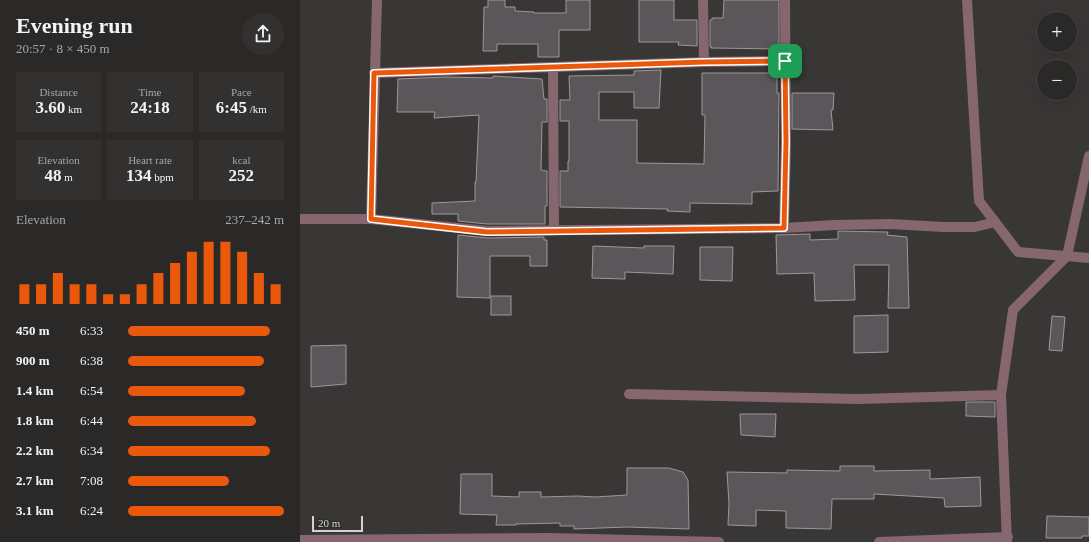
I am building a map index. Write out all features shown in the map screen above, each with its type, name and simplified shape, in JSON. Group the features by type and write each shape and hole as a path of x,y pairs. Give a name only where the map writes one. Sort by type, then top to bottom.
{"street":[{"path":"371,219 377,0"},
{"path":"703,0 704,62"},
{"path":"784,228 786,142 785,0"},
{"path":"967,0 979,201 1018,252 1089,258"},
{"path":"374,73 704,62 785,61"},
{"path":"553,67 554,230"},
{"path":"879,542 1007,539 1001,395 1013,310 1067,256 1089,156"},
{"path":"300,219 371,219 487,232 784,228 890,224 974,227 995,222"},
{"path":"629,394 858,399 1001,395"},
{"path":"300,540 548,538 719,542"}],"building":[{"path":"488,0 505,0 505,7 515,7 515,11 534,13 566,13 566,0 590,0 590,30 559,30 559,57 538,57 538,44 497,44 497,51 483,51 484,7 488,7"},
{"path":"639,0 674,0 674,20 697,20 697,46 678,45 679,42 639,42"},
{"path":"724,0 779,0 779,49 711,48 710,20 712,20 712,18 723,18"},
{"path":"661,70 659,108 634,108 634,92 599,92 599,120 637,120 637,163 704,164 705,115 702,115 702,73 777,73 777,93 779,93 778,191 752,192 752,204 690,203 690,212 667,211 668,209 560,207 560,171 568,171 569,121 560,121 560,100 570,100 569,76 634,75 634,71"},
{"path":"493,76 542,79 544,99 547,99 547,122 542,122 541,170 547,171 547,206 545,206 545,224 487,224 458,221 458,214 432,214 432,203 475,201 479,115 434,118 435,112 397,112 398,79 445,77 493,78"},
{"path":"792,93 834,93 833,110 831,110 833,130 792,129"},
{"path":"838,231 888,232 887,235 907,237 909,308 888,308 889,265 854,265 855,300 815,301 814,273 777,274 776,235 810,234 810,240 838,239"},
{"path":"458,235 487,238 544,237 544,240 547,240 547,266 530,266 530,256 490,256 490,298 457,297"},
{"path":"593,246 644,248 644,246 674,246 673,274 625,272 625,279 592,278"},
{"path":"700,247 733,247 732,281 700,280"},
{"path":"491,296 511,296 511,315 491,315"},
{"path":"888,315 888,352 854,353 854,316"},
{"path":"1052,316 1065,317 1062,351 1049,350"},
{"path":"346,345 346,384 311,387 311,346"},
{"path":"966,402 995,402 995,417 966,416"},
{"path":"740,414 776,414 775,437 741,435"},
{"path":"840,466 874,466 874,471 930,470 930,479 980,477 981,506 945,507 944,498 874,494 874,499 832,499 831,529 786,528 786,511 756,510 756,526 728,525 729,503 727,472 787,473 787,470 840,471"},
{"path":"627,468 669,468 683,472 688,480 689,529 627,527 574,529 574,526 560,526 560,523 496,525 497,515 460,514 461,474 492,474 492,496 519,497 519,492 541,492 541,497 595,497 627,495"},
{"path":"1047,516 1089,517 1089,536 1082,536 1082,538 1046,538"}],"route":[{"path":"785,61 786,142 784,228 487,232 371,219 374,73 704,62 785,61"}]}
